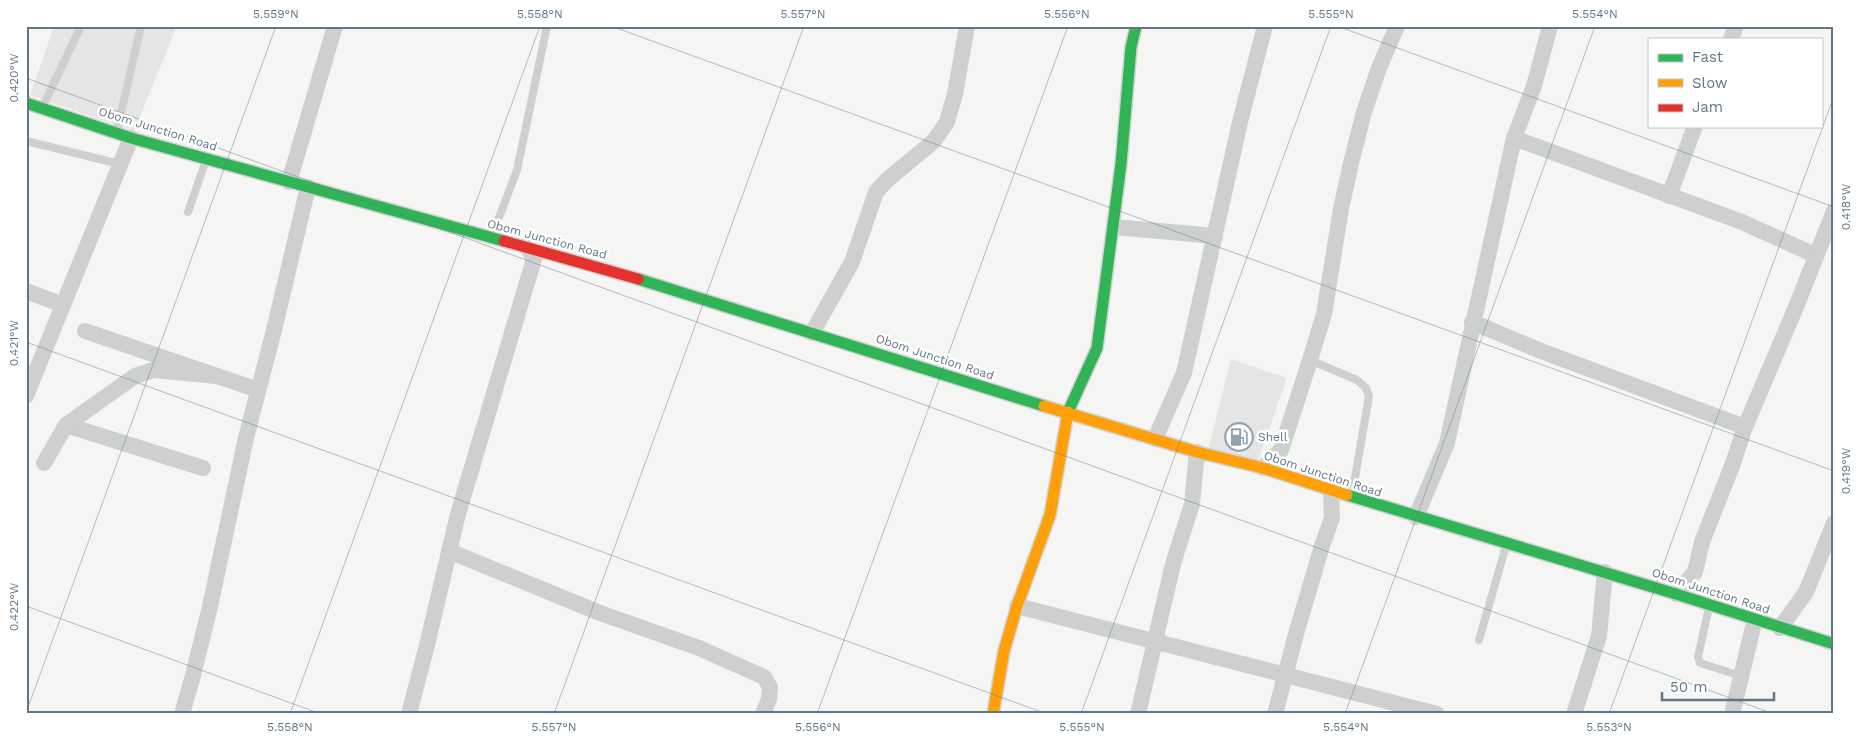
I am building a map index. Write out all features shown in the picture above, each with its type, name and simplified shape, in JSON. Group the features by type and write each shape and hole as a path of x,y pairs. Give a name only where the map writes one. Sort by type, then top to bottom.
{"main road":[{"path":"993,714 1004,651 1017,606 1050,516 1067,413 1097,348 1114,227 1131,47 1136,26"},
{"name":"Obom Junction Road","path":"26,103 123,135 663,286 1067,413 1197,452 1263,468 1331,491 1605,572 1834,644"}],"street":[{"path":"289,182 335,26"},
{"path":"812,333 852,262 876,192 887,180 934,141 948,122 967,26"},
{"path":"1155,439 1184,373 1240,122 1265,26"},
{"path":"1263,468 1281,450 1324,314 1341,209 1353,154 1364,112 1379,68 1397,26"},
{"path":"1416,517 1447,443 1472,322 1514,138 1534,86 1550,26"},
{"path":"1731,38 1736,26"},
{"path":"1669,196 1694,128"},
{"path":"26,396 120,164 123,135"},
{"path":"1514,138 1742,222 1815,255"},
{"path":"182,714 209,611 246,438 308,187"},
{"path":"1676,594 1695,572 1702,542 1745,427 1834,212"},
{"path":"1114,227 1214,236"},
{"path":"409,714 449,551 534,259 527,247"},
{"path":"26,291 63,305"},
{"path":"1472,322 1541,351 1745,427"},
{"path":"85,331 258,390"},
{"path":"44,463 66,425 143,372 154,370 217,376"},
{"path":"66,425 203,468"},
{"path":"1138,714 1173,564 1192,504 1197,452"},
{"path":"1275,714 1296,634 1332,518 1331,491"},
{"path":"1780,628 1806,592 1834,523"},
{"path":"449,551 600,613 699,648 764,677 770,687 769,698 762,714"},
{"path":"1574,714 1598,636 1605,572"},
{"path":"1017,606 1437,714"},
{"path":"1732,714 1756,619"}],"lane":[{"path":"42,108 80,26"},
{"path":"123,135 142,26"},
{"path":"491,238 517,170 546,26"},
{"path":"26,140 120,164"},
{"path":"188,212 207,158"},
{"path":"1310,360 1357,380 1366,388 1369,396 1351,497"},
{"path":"1479,640 1506,544"},
{"path":"1709,604 1698,657 1700,662 1741,676"}],"shaded area":[{"path":"54,26 177,26 134,131 30,95"},
{"path":"1231,359 1287,378 1257,464 1208,451"}],"traffic: fast":[{"path":"1068,412 1097,348 1121,164 1131,47 1136,26"},
{"path":"26,103 131,138 504,241"},
{"path":"638,279 1044,406"},
{"path":"1347,495 1676,594 1834,644"}],"traffic: slow":[{"path":"1044,406 1197,452 1263,468 1347,495"},
{"path":"993,714 1004,651 1017,606 1050,515 1068,412"}],"traffic: jam":[{"path":"504,241 638,279"}],"place":[{"name":"Shell","path":"1239,437"}]}
